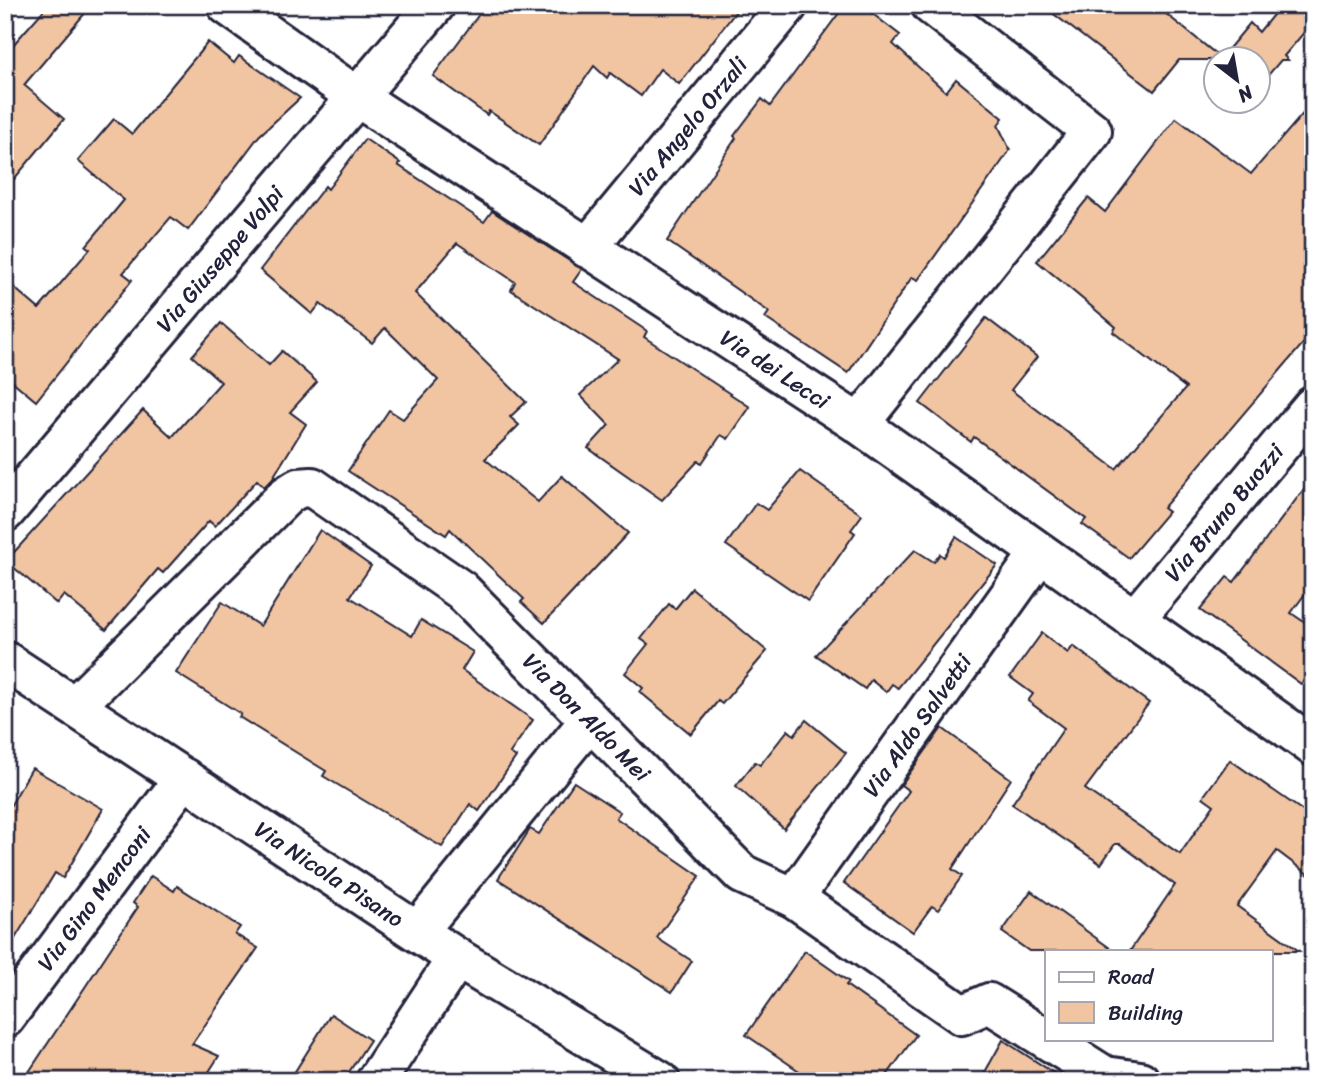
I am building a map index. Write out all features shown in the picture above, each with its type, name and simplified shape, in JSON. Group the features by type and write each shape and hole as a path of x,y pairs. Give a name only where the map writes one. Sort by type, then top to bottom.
{"street":[{"name":"Via dei Lecci","path":"227,5 357,97 859,424 1313,746"},
{"name":"Via Giuseppe Volpi","path":"5,512 435,5"},
{"name":"Via Angelo Orzali","path":"587,248 788,5"},
{"path":"859,424 1092,131 931,5"},
{"name":"Via Bruno Buozzi","path":"1134,620 1313,406"},
{"name":"Via Don Aldo Mei","path":"75,706 287,495 298,488 312,487 461,590 742,874 794,898 962,1015 989,1003 1045,1038"},
{"name":"Via Aldo Salvetti","path":"794,898 1039,554"},
{"name":"Via Nicola Pisano","path":"5,661 457,958 660,1081"},
{"path":"418,930 589,721"},
{"name":"Via Gino Menconi","path":"5,1018 184,778"},
{"path":"376,1081 457,958"},
{"name":"Via Don Aldo Mei","path":"1048,1040 1105,1076 1140,1081"}],"building":[{"path":"48,5 92,5 24,85 64,119 5,190 5,54"},
{"path":"486,5 741,5 679,84 660,69 641,96 610,73 607,78 594,66 539,145 489,111 487,115 433,76"},
{"path":"845,5 861,5 900,35 893,44 946,92 956,79 1003,118 998,125 1010,150 918,280 912,277 848,373 765,318 769,312 667,241 736,138 734,136 762,99 770,106"},
{"path":"1042,5 1155,5 1206,46 1202,46 1202,60 1179,60 1154,91"},
{"path":"1281,5 1313,5 1313,22 1284,56 1288,60 1281,60 1272,71 1272,46 1231,46 1250,23 1259,32"},
{"path":"208,42 234,63 239,56 300,98 259,136 188,230 171,217 123,273 132,280 36,401 5,375 5,280 39,309 90,249 86,246 124,200 78,161 114,119 132,134"},
{"path":"1313,102 1313,332 1163,508 1168,512 1129,558 1082,524 1086,519 974,437 971,442 920,403 986,318 1037,357 1011,390 1116,469 1186,388 1113,332 1116,327 1037,261 1088,198 1105,212 1176,118 1251,174"},
{"path":"365,139 400,163 398,165 484,222 492,211 582,269 573,282 647,331 644,337 750,407 728,439 721,435 702,463 698,461 662,500 588,448 609,425 580,395 618,359 511,290 515,282 457,243 415,293 526,402 510,417 519,425 485,459 538,502 562,476 628,533 544,623 521,602 524,599 450,529 446,535 348,471 389,410 403,419 438,380 385,328 372,343 320,304 312,314 260,270 325,186 328,189"},
{"path":"221,323 269,365 282,351 317,382 290,412 306,424 272,479 264,487 257,480 215,526 209,521 163,573 158,569 106,630 64,595 57,604 6,561 143,410 172,437 221,382 192,356"},
{"path":"800,471 862,515 851,530 855,533 808,601 726,545 756,503 767,510"},
{"path":"1313,477 1313,583 1291,613 1313,628 1313,668 1301,684 1200,610 1227,577 1234,582"},
{"path":"320,530 371,566 350,597 412,636 421,620 473,652 462,670 533,720 510,753 516,757 479,811 470,804 442,847 323,776 326,771 239,717 241,714 176,673 222,602 260,626"},
{"path":"956,537 997,565 898,688 892,684 886,692 871,680 865,689 816,655 915,550 934,562 940,554 944,557"},
{"path":"692,588 767,651 722,704 718,701 691,734 640,692 643,688 625,673 648,644 641,639 669,604 675,609"},
{"path":"1042,633 1068,653 1073,646 1149,703 1085,789 1180,854 1214,805 1203,797 1230,760 1313,818 1313,878 1277,851 1237,906 1299,951 1131,950 1175,885 1120,844 1115,844 1101,864 1012,804 1064,728 1028,701 1033,694 1010,677"},
{"path":"806,720 846,753 784,829 736,786 755,762 760,765 788,730 794,735"},
{"path":"942,728 1011,779 952,869 962,876 938,910 932,906 913,932 844,883 909,791 901,785"},
{"path":"32,768 103,809 63,878 55,873 5,955 5,815"},
{"path":"574,782 620,812 616,818 700,876 657,938 692,961 672,992 498,879 530,829 539,834"},
{"path":"151,876 174,891 177,886 240,927 235,934 258,948 192,1044 219,1056 203,1081 23,1081 138,907 133,903"},
{"path":"1031,891 1113,950 1029,951 1002,932"},
{"path":"805,951 849,982 846,985 916,1035 883,1081 814,1081 746,1035"},
{"path":"331,1014 370,1040 343,1081 289,1081"},
{"path":"1003,1040 1066,1081 980,1081"}]}
